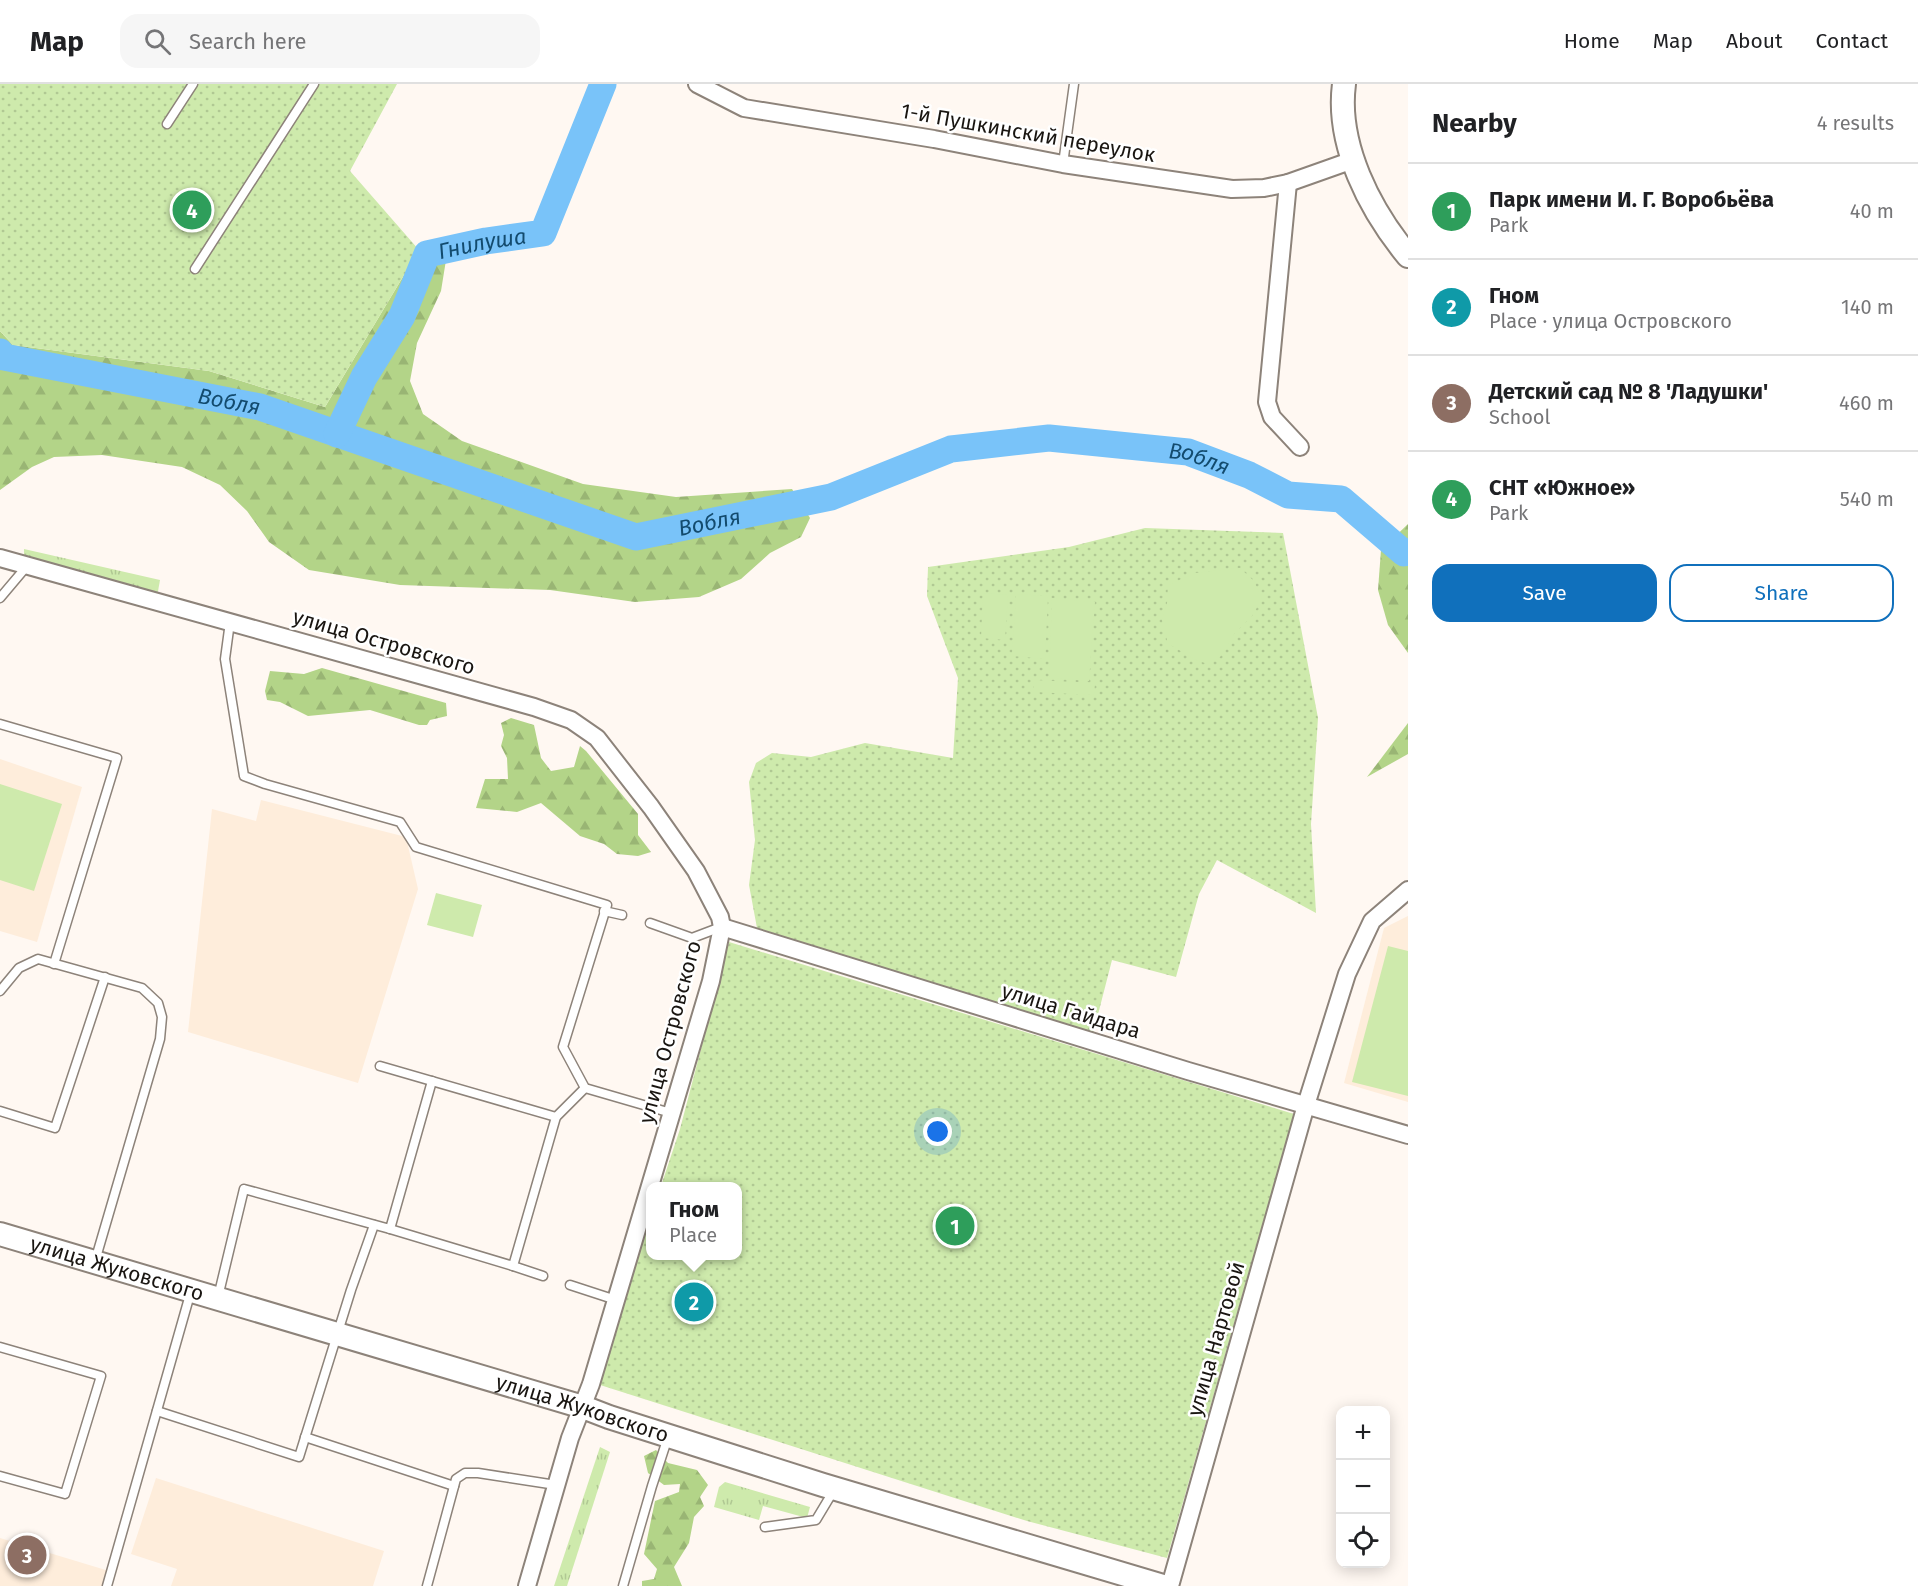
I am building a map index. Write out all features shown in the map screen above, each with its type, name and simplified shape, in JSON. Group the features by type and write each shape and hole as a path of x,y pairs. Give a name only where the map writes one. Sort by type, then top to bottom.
{"street":[{"name":"1-й Пушкинский переулок","path":"697,84 744,108 934,139 1063,164 1232,189 1264,188 1288,183 1353,160"},
{"path":"1344,84 1345,125 1353,160 1366,192 1389,233 1408,256"},
{"path":"1288,183 1267,402 1272,417 1300,447"},
{"name":"улица Островского","path":"0,558 534,707 571,720 597,738 651,807 696,871 720,917 722,927 711,981 651,1182"},
{"name":"улица Нартовой","path":"1170,1586 1306,1105 1347,974 1372,921 1408,890"},
{"name":"улица Гайдара","path":"722,927 1188,1071 1408,1134"},
{"name":"улица Островского","path":"527,1586 570,1438 583,1407 646,1200"},
{"name":"улица Жуковского","path":"0,1234 583,1407 835,1489 1163,1586"}],"lane":[{"path":"167,124 193,84"},
{"path":"195,269 314,84"},
{"path":"1063,164 1074,84"},
{"path":"0,598 27,566"},
{"path":"230,622 225,659 244,776 400,822 416,847 607,905 563,1047 585,1088 672,1113"},
{"path":"0,724 117,758 54,964"},
{"path":"604,911 622,915"},
{"path":"650,923 692,938 722,927"},
{"path":"0,991 19,968 38,959 142,987 158,1003 162,1017 160,1039 95,1262"},
{"path":"0,1111 55,1128 105,977"},
{"path":"380,1066 556,1117"},
{"path":"390,1229 432,1081"},
{"path":"513,1266 556,1117 585,1088"},
{"path":"217,1298 244,1190 390,1229 543,1276"},
{"path":"157,1411 299,1457 374,1225"},
{"path":"570,1285 616,1300"},
{"path":"107,1586 191,1291"},
{"path":"0,1347 101,1376 64,1494 0,1476"},
{"path":"623,1586 669,1435"},
{"path":"305,1437 454,1486"},
{"path":"426,1586 456,1479 465,1473 556,1485"},
{"path":"765,1527 816,1520 835,1489"}],"shaded area":[{"path":"0,759 82,787 37,942 0,931"},
{"path":"261,800 406,837 418,889 358,1083 188,1032 212,809 256,821"},
{"path":"1408,916 1408,1102 1344,1083 1384,928"},
{"path":"156,1478 384,1551 373,1586 171,1586 177,1569 131,1554"},
{"path":"0,1538 109,1571 105,1586 0,1586"}],"green space":[{"path":"0,84 397,84 350,171 419,250 325,407 209,371 13,345 0,331"},
{"path":"419,250 446,260 441,291 417,343 410,381 423,414 462,441 583,484 676,497 792,489 810,518 801,537 770,553 741,579 699,597 635,602 550,590 400,585 309,570 269,542 247,511 220,485 182,467 102,455 54,457 32,467 0,490 0,331 13,345 209,371 325,407"},
{"path":"1408,524 1408,653 1388,625 1378,590 1381,550"},
{"path":"1145,528 1283,533 1318,718 1311,824 1316,913 1217,860 1199,894 1176,977 1112,960 1093,1034 757,928 749,885 755,840 749,782 756,763 772,753 811,757 865,743 953,758 958,678 927,596 928,567 1069,547"},
{"path":"24,549 160,580 157,597 24,559"},
{"path":"1240,568 1254,581 1262,599 1252,616 1235,633 1220,657 1210,664 1204,663 1168,644 1162,620 1167,603 1168,585 1195,573"},
{"path":"983,593 1008,595 1005,640 981,638"},
{"path":"1016,594 1048,596 1045,659 1012,656"},
{"path":"1052,598 1095,602 1089,681 1049,678"},
{"path":"322,668 446,703 447,716 430,720 427,725 419,725 370,710 308,716 280,702 267,700 265,691 270,671 304,674"},
{"path":"1034,680 1095,683 1094,695 1034,692"},
{"path":"511,718 534,725 541,758 551,771 574,767 580,746 586,751 638,814 638,835 651,852 638,856 617,854 604,844 580,836 541,803 517,812 476,808 485,779 508,779 507,758 501,746 504,735 501,723"},
{"path":"1408,723 1408,754 1367,777"},
{"path":"0,784 62,804 34,891 0,880"},
{"path":"436,893 482,905 473,937 427,925"},
{"path":"729,942 1294,1114 1167,1558 1027,1521 597,1384 646,1231 646,1260 742,1260 742,1182 662,1182 680,1129"},
{"path":"1388,946 1408,951 1408,1096 1352,1082"},
{"path":"600,1447 610,1452 567,1586 554,1586"},
{"path":"656,1450 668,1463 697,1470 708,1485 700,1497 704,1506 694,1517 689,1543 674,1567 682,1586 642,1586 642,1581 654,1579 657,1569 644,1554 655,1501 679,1492 680,1484 664,1485 648,1473 644,1456"},
{"path":"725,1482 810,1507 807,1518 763,1506 759,1520 714,1507 719,1487"}],"waterway":[{"name":"Гнилуша","path":"337,434 364,377 402,316 427,254 486,241 543,233 603,84"},
{"name":"Вобля","path":"0,352 4,357 260,407 636,537 831,497 951,449 1049,438 1188,452 1249,475 1288,495 1341,499 1404,553 1408,552"}],"place":[{"name":"СНТ «Южное»","path":"192,210"},
{"name":"Парк имени И. Г. Воробьёва","path":"955,1226"},
{"name":"Гном","path":"694,1302"},
{"name":"Детский сад № 8 'Ладушки'","path":"27,1555"}]}
